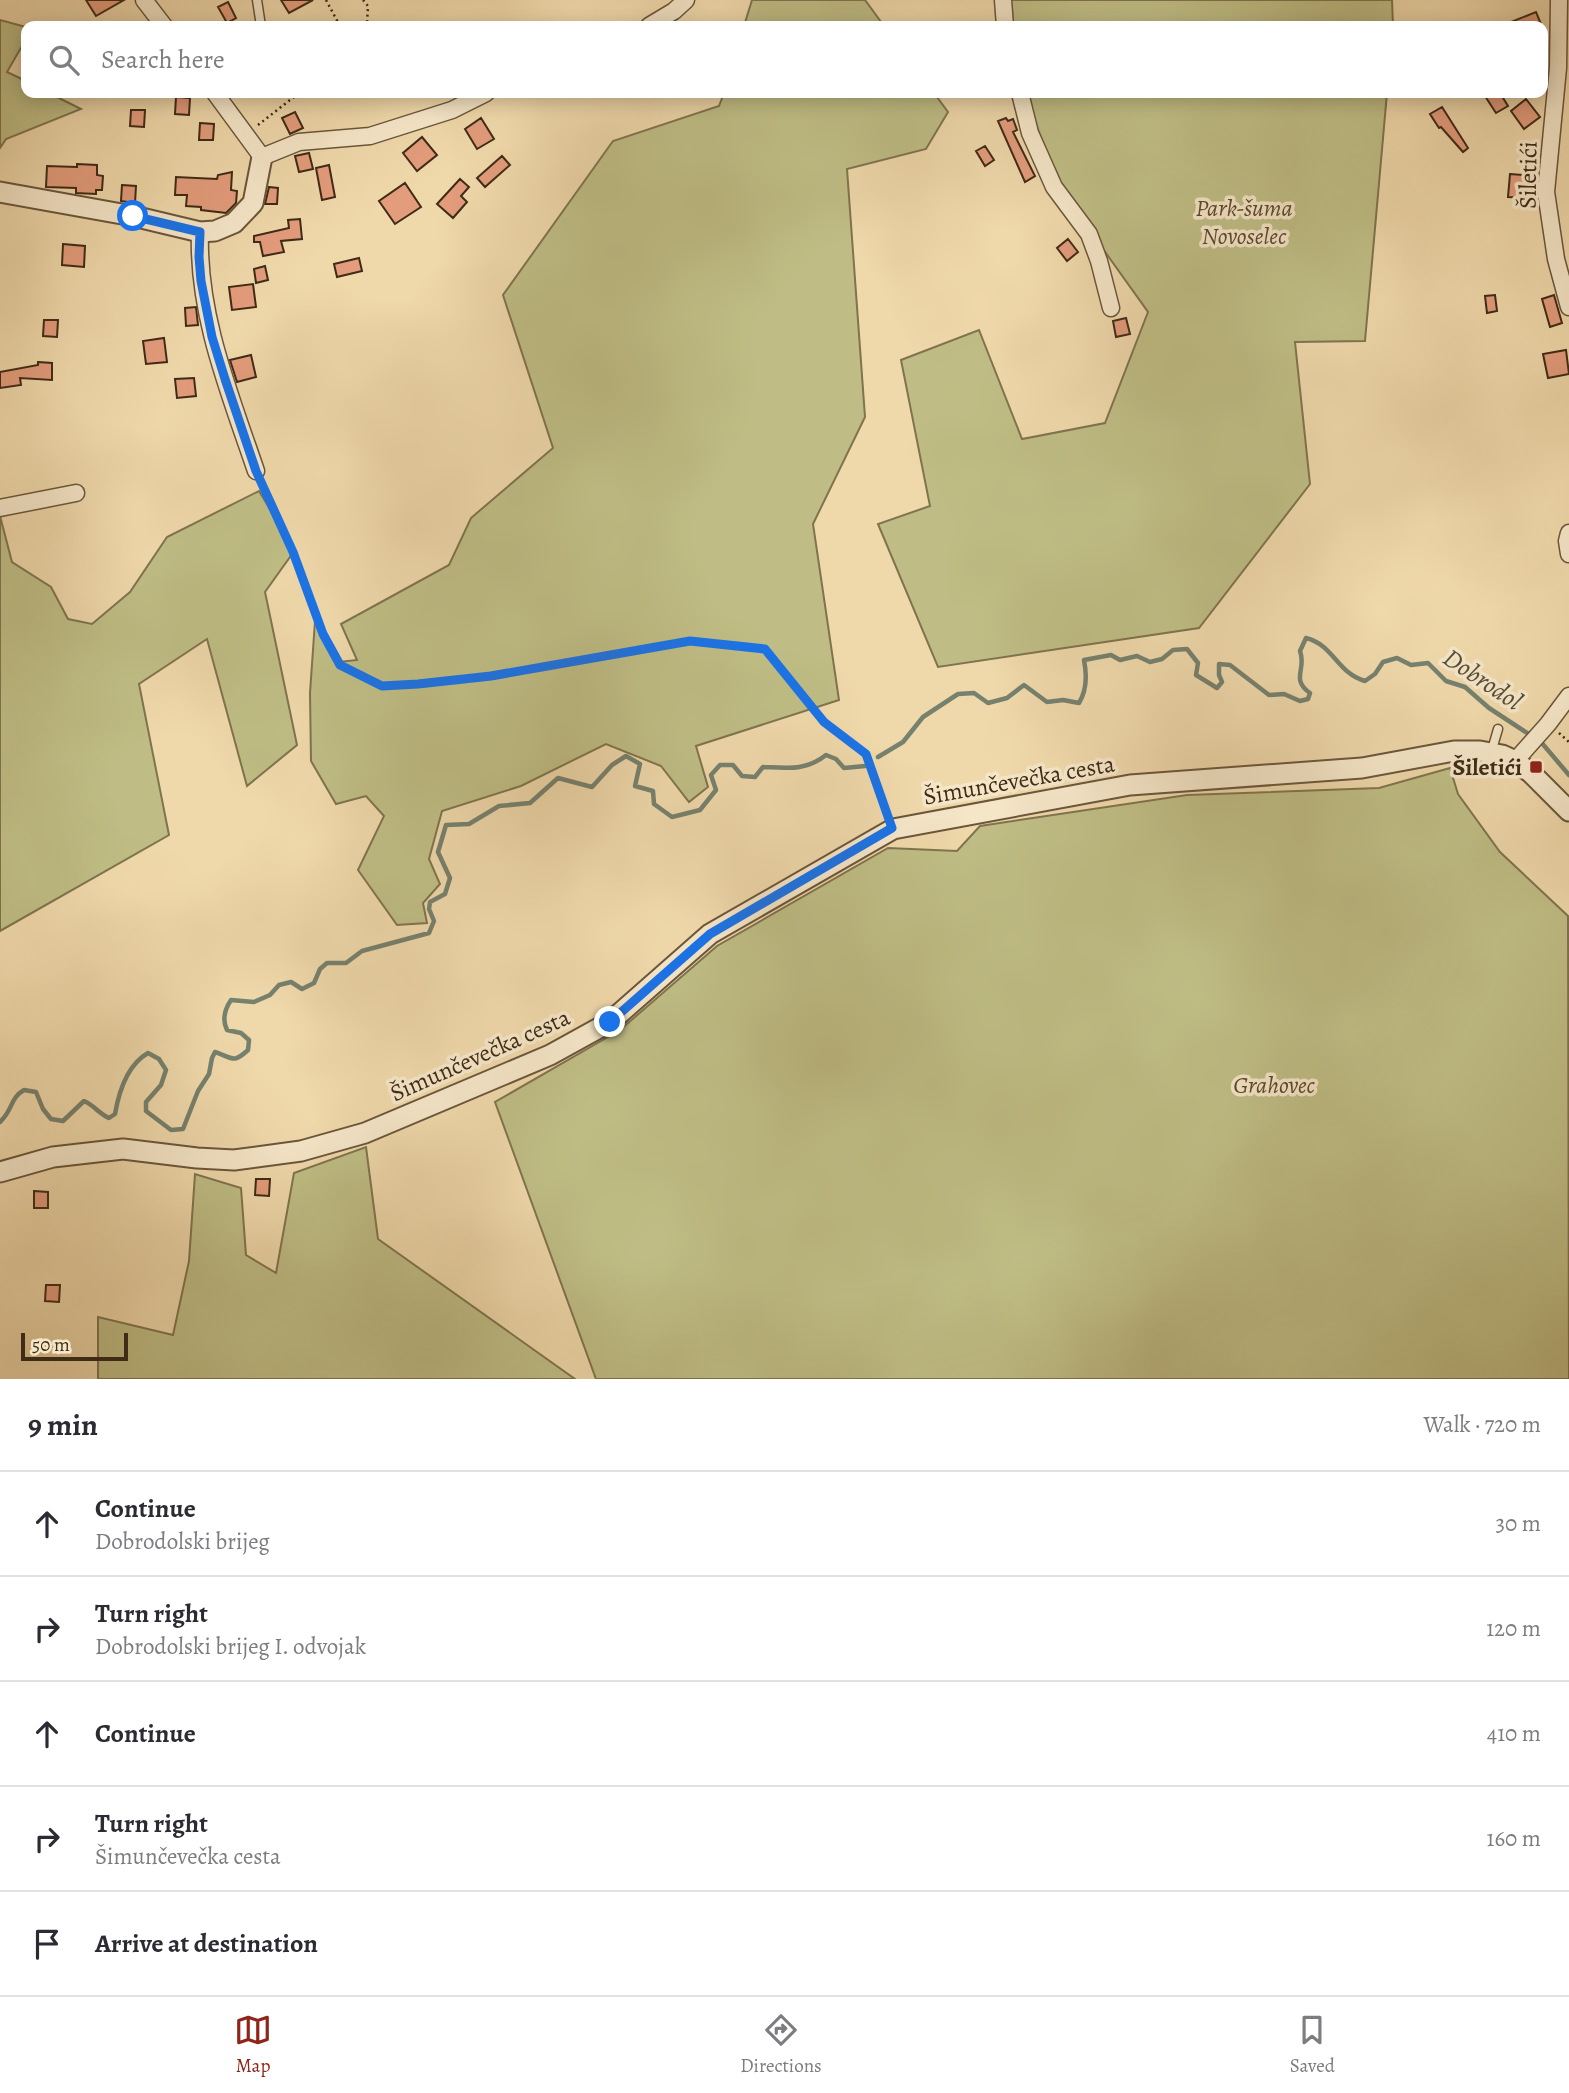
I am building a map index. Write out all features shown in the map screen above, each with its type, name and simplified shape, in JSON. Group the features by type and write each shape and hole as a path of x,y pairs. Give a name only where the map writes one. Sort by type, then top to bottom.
{"street":[{"path":"145,0 160,21"},
{"path":"657,21 686,0"},
{"path":"1003,0 1005,21"},
{"name":"Šiletići","path":"1559,0 1558,68 1546,192 1556,260 1569,307"},
{"path":"7,193 133,216 200,232 215,231 234,223 253,203 262,157 219,98"},
{"path":"262,157 299,142 370,136 452,110 476,98"},
{"path":"1021,98 1030,133 1054,187 1089,234 1111,309"},
{"path":"200,232 201,281 212,337 256,471"},
{"path":"0,509 76,493"},
{"path":"1569,533 1569,554"},
{"path":"1515,761 1569,696"},
{"name":"Šimunčevečka cesta","path":"0,1172 53,1157 123,1149 234,1160 301,1151 365,1133 550,1055 610,1022 710,934 892,828 1130,785 1362,768 1454,751 1491,753 1515,761 1569,811"}],"lane":[{"path":"257,0 260,21"},
{"path":"1491,753 1498,729"}],"path":[{"path":"326,0 337,21"},
{"path":"363,0 368,6 367,21"},
{"path":"247,133 292,98"},
{"path":"256,471 293,552 323,634 340,665 382,686 491,676 690,641 765,649 824,722 866,754 892,828"}],"green space":[{"path":"752,0 865,0 880,21 746,21"},
{"path":"1009,0 1392,0 1393,21 1011,21"},
{"path":"0,20 21,26 21,48 7,72 21,79 21,98 59,98 81,109 6,139 0,148"},
{"path":"722,98 938,98 948,112 926,149 847,169 865,417 813,524 839,700 696,746 708,787 689,802 661,766 606,744 521,786 442,811 429,859 440,884 423,903 427,923 397,925 358,870 384,816 366,796 336,804 311,761 310,693 315,621 339,662 357,660 341,624 449,565 471,518 553,448 503,295 613,141 719,106"},
{"name":"Park-šuma Novoselec","path":"1027,98 1387,98 1365,341 1295,342 1310,484 1199,628 938,667 878,524 930,506 901,360 979,330 1022,439 1105,423 1148,312 1058,186"},
{"path":"259,491 295,550 265,592 297,745 247,786 207,639 139,684 169,835 0,931 0,516 12,562 51,587 68,619 92,624 130,592 167,537"},
{"name":"Grahovec","path":"1450,768 1458,794 1500,852 1568,916 1569,1379 596,1379 495,1102 620,1030 717,946 888,848 957,851 980,826 1187,795 1379,788"},
{"path":"366,1147 378,1239 575,1379 98,1379 98,1317 173,1335 189,1261 195,1174 241,1188 246,1255 276,1273 294,1173"}],"building":[{"path":"86,0 124,0 96,16"},
{"path":"281,0 313,0 289,13"},
{"path":"228,2 236,18 226,21 218,7"},
{"path":"1536,12 1540,21 1514,21"},
{"path":"176,98 190,98 189,115 175,114"},
{"path":"1486,98 1503,98 1508,106 1496,113"},
{"path":"1526,99 1540,117 1524,129 1511,111"},
{"path":"1442,107 1468,148 1463,152 1441,127 1439,128 1430,114"},
{"path":"131,110 145,110 144,127 130,126"},
{"path":"295,112 303,128 290,134 282,118"},
{"path":"481,118 494,139 477,149 465,129"},
{"path":"1006,118 1008,121 1013,119 1017,130 1013,132 1035,176 1025,182 998,121"},
{"path":"200,123 214,124 213,140 199,140"},
{"path":"422,137 437,155 417,171 403,153"},
{"path":"985,146 994,160 985,166 976,151"},
{"path":"309,153 313,169 299,172 295,156"},
{"path":"502,156 510,165 485,187 477,178"},
{"path":"77,164 97,165 97,175 103,176 102,190 96,190 96,194 76,193 76,188 46,187 47,166 77,167"},
{"path":"329,165 335,197 322,200 316,168"},
{"path":"232,172 231,190 237,191 236,203 226,213 186,206 187,195 175,195 176,177 217,179 218,175"},
{"path":"1510,174 1536,176 1535,198 1508,197"},
{"path":"460,179 469,187 461,196 467,202 453,218 437,204"},
{"path":"405,183 421,207 395,224 379,201"},
{"path":"122,185 136,186 135,203 121,201"},
{"path":"269,187 278,188 277,204 265,204"},
{"path":"300,219 302,239 281,241 284,252 263,256 260,242 254,242 254,236 289,228 288,220"},
{"path":"1068,239 1078,252 1067,261 1057,248"},
{"path":"63,244 85,246 84,267 62,265"},
{"path":"359,258 362,271 337,277 334,264"},
{"path":"265,266 268,280 256,283 254,269"},
{"path":"253,284 256,307 232,310 229,287"},
{"path":"1495,295 1497,311 1487,313 1485,296"},
{"path":"1554,295 1562,323 1550,327 1542,299"},
{"path":"196,307 198,325 186,326 185,308"},
{"path":"1126,318 1130,334 1116,337 1113,321"},
{"path":"44,320 58,320 57,337 43,336"},
{"path":"164,338 167,362 146,364 143,341"},
{"path":"1566,350 1569,374 1548,378 1543,354"},
{"path":"251,355 256,377 237,382 230,360"},
{"path":"38,362 52,363 52,380 20,378 21,385 0,388 0,372 38,365"},
{"path":"194,378 196,396 177,398 175,379"},
{"path":"256,1179 270,1179 269,1196 255,1195"},
{"path":"34,1191 48,1192 48,1208 34,1208"},
{"path":"46,1285 60,1285 59,1302 45,1301"}],"waterway":[{"name":"Dobrodol","path":"878,757 903,742 923,717 958,694 974,693 988,703 1007,698 1024,685 1047,702 1063,700 1079,703 1086,682 1084,660 1111,655 1120,660 1137,656 1150,662 1162,659 1173,650 1187,649 1198,663 1196,675 1217,688 1222,682 1219,664 1230,665 1269,695 1284,694 1300,701 1308,699 1310,693 1304,688 1300,678 1300,651 1306,638 1323,647 1348,672 1365,681 1375,674 1383,662 1397,658 1411,665 1428,663 1446,681 1465,687 1489,708 1541,742 1569,775"},
{"name":"Dobrodol","path":"0,1122 16,1097 24,1090 36,1092 43,1109 51,1119 63,1121 84,1101 109,1118 115,1114 129,1072 148,1053 159,1059 166,1070 161,1085 146,1102 146,1111 171,1130 183,1129 198,1091 209,1074 215,1052 236,1058 248,1050 249,1040 241,1033 227,1030 225,1026 225,1015 231,1000 254,1002 270,995 279,985 291,982 302,989 314,983 320,969 327,963 346,963 362,951 429,933 434,921 429,909 430,902 445,894 450,878 438,852 446,825 469,824 499,806 530,803 558,778 592,787 612,765 626,756 640,764 635,786 653,791 654,804 672,817 700,810 716,790 711,775 720,765 733,765 742,776 755,777 763,767 804,766 826,755 836,759 844,768 865,766"}],"place":[{"name":"Šiletići","path":"1536,767"}],"route":[{"path":"133,216 200,232 201,281 212,337 225,379 256,471 293,552 323,634 340,665 382,686 491,676 690,641 765,649 824,722 866,754 892,828 710,934 610,1022"}]}
